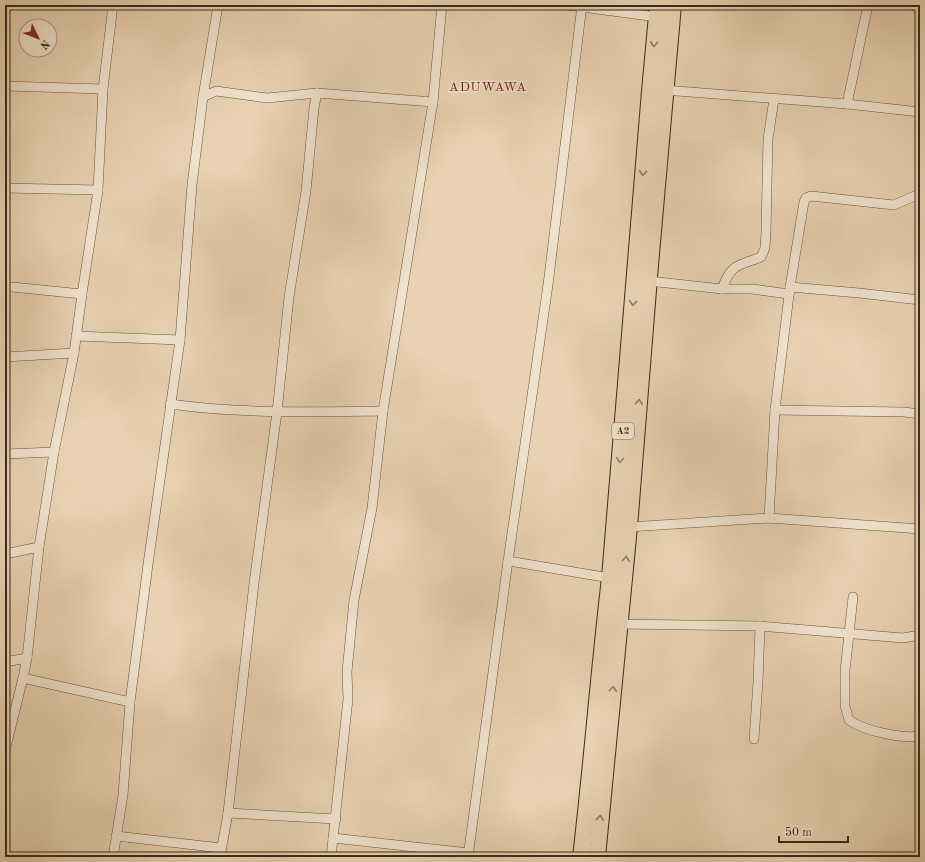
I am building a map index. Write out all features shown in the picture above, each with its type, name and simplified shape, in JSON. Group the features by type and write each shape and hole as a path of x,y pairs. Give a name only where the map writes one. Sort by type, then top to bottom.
{"highway":[{"name":"A2","path":"597,857 629,527 672,5"},
{"name":"A2","path":"581,857 591,770 604,624 610,578 658,11"}],"street":[{"path":"5,750 27,658 39,547 54,452 74,354 98,190 103,89 113,5"},
{"path":"113,857 122,795 130,702 180,340 192,185 203,97 218,5"},
{"path":"331,857 348,699 347,672 354,600 372,508 383,411 434,102 442,5"},
{"path":"567,5 658,11"},
{"path":"847,104 868,5"},
{"path":"912,5 920,8"},
{"path":"333,838 469,855 508,561 548,285 582,6"},
{"path":"5,86 103,89"},
{"path":"664,90 847,104 920,112"},
{"path":"203,97 216,91 267,98 316,93 434,102"},
{"path":"116,836 220,853 228,813 254,583 277,412 289,297 306,191 316,93"},
{"path":"722,289 731,270 738,264 761,257 765,248 768,139 774,99"},
{"path":"5,188 98,190"},
{"path":"770,518 774,410 789,290 802,206 806,198 811,196 894,205 920,193"},
{"path":"649,281 722,289 859,292 920,300"},
{"path":"5,287 82,294"},
{"path":"76,336 180,340"},
{"path":"5,356 74,354"},
{"path":"170,404 204,409 277,412 383,411"},
{"path":"774,410 896,412 920,414"},
{"path":"5,454 54,452"},
{"path":"629,527 770,518 920,529"},
{"path":"5,554 39,547"},
{"path":"508,561 610,578"},
{"path":"853,597 845,671 845,706 849,720 862,727 898,736 920,736"},
{"path":"619,624 760,626 903,638 920,635"},
{"path":"754,739 760,626"},
{"path":"5,662 27,658"},
{"path":"23,678 130,702"},
{"path":"228,813 336,819"}],"district":[{"name":"ADUWAWA","path":"488,87"}]}
